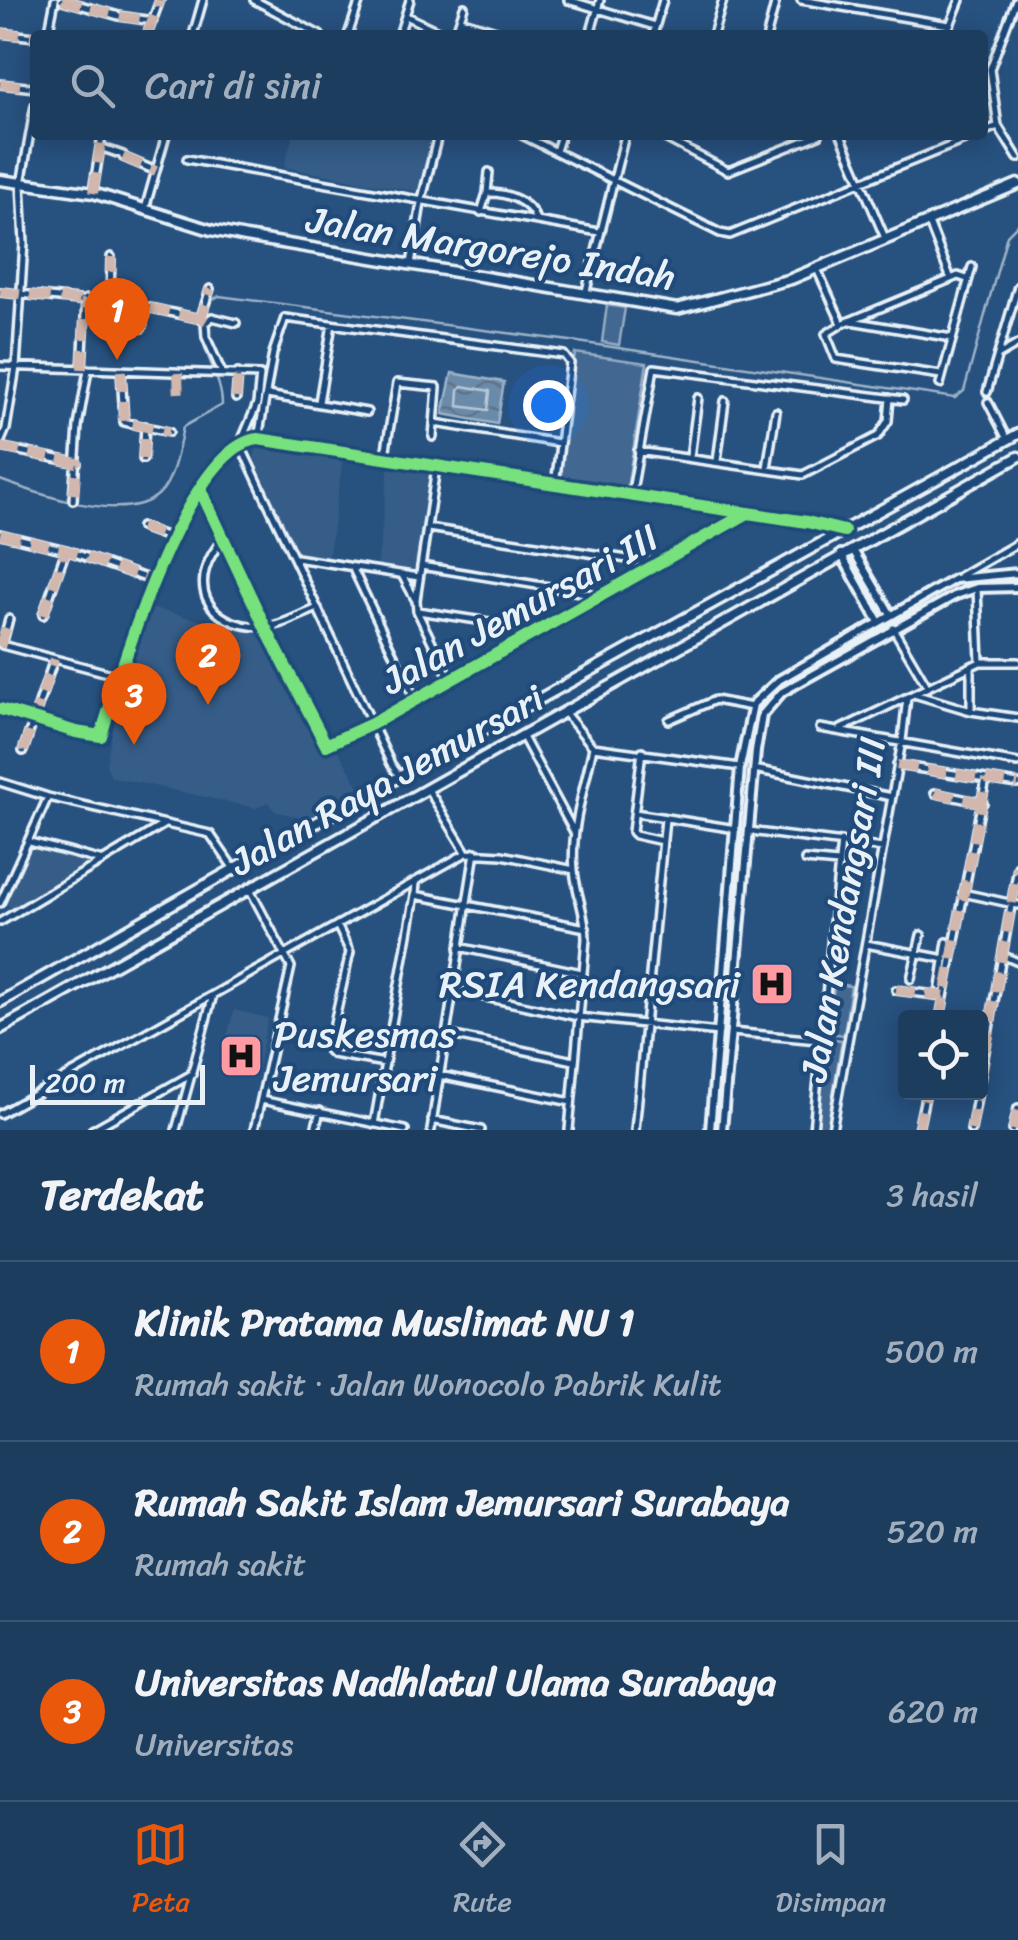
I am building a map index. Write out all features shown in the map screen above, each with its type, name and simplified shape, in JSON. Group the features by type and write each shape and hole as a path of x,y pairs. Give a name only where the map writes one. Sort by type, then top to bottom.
{"main road":[{"name":"Jalan Margorejo Indah","path":"0,180 93,193 246,237 678,309 762,290 1018,184"},
{"name":"Jalan Raya Jemursari","path":"0,1002 1018,434"},
{"name":"Jalan Raya Jemursari","path":"0,1030 1018,457"},
{"path":"852,548 891,615"},
{"path":"842,554 879,622"},
{"path":"790,559 802,580"},
{"path":"710,1130 740,767 752,707 778,680 954,579 1018,573"},
{"path":"722,1130 754,770 766,707 782,692 956,595 977,588 1018,587"},
{"path":"829,650 834,662"},
{"path":"743,749 756,751"},
{"path":"730,908 742,909"}],"street":[{"path":"50,30 58,0 153,21"},
{"path":"150,30 160,0"},
{"path":"194,30 203,0"},
{"path":"254,0 311,30"},
{"path":"350,30 360,0"},
{"path":"401,30 410,0"},
{"path":"568,0 655,26"},
{"path":"591,30 600,0"},
{"path":"654,30 663,0"},
{"path":"714,30 723,0"},
{"path":"768,30 776,0"},
{"path":"802,0 949,25"},
{"path":"948,30 960,0"},
{"path":"988,76 1016,0"},
{"path":"457,30 464,7"},
{"path":"406,16 435,30"},
{"path":"460,20 493,30"},
{"path":"0,32 30,36"},
{"path":"0,84 30,87"},
{"path":"988,84 998,126 1018,158"},
{"path":"988,130 998,126"},
{"path":"30,133 21,184 24,243 16,368 0,445 77,463"},
{"path":"93,193 101,140"},
{"path":"145,210 164,140"},
{"path":"411,265 437,140"},
{"path":"533,140 730,235 965,140"},
{"path":"556,151 559,140"},
{"path":"585,295 624,140"},
{"path":"670,140 732,170 807,140"},
{"path":"682,145 683,140"},
{"path":"843,140 886,241"},
{"path":"100,147 156,170"},
{"path":"187,159 599,232"},
{"path":"481,212 489,172"},
{"path":"487,192 516,199 531,208 536,221"},
{"path":"928,223 951,279"},
{"path":"110,302 111,257"},
{"path":"940,384 972,267"},
{"path":"816,269 842,324"},
{"path":"941,375 835,359 826,334 959,275 967,279"},
{"path":"987,392 1018,286"},
{"path":"210,289 203,320 218,374"},
{"path":"0,292 110,302 203,320 212,317 236,322"},
{"path":"73,500 85,370 86,299"},
{"path":"142,328 146,307"},
{"path":"258,440 273,353 286,318 564,355 570,363 555,485"},
{"path":"850,321 952,338"},
{"path":"319,402 332,324"},
{"path":"998,355 1018,344"},
{"path":"0,366 258,374 262,380 253,416 240,444 227,455 171,538 116,675 100,737 0,709"},
{"path":"630,497 652,374 658,367 903,400"},
{"path":"121,371 123,420 169,432"},
{"path":"236,398 238,374"},
{"path":"384,461 396,384 400,382 437,387 433,437"},
{"path":"268,394 368,412"},
{"path":"690,457 698,398"},
{"path":"638,450 803,475 859,448 885,428 890,398"},
{"path":"717,461 726,401"},
{"path":"988,402 1008,440"},
{"path":"766,470 776,412"},
{"path":"434,423 559,443"},
{"path":"143,459 145,426"},
{"path":"240,444 258,440 844,531"},
{"path":"240,444 400,777"},
{"path":"436,468 416,600 417,611 450,679"},
{"path":"201,491 265,627"},
{"name":"Jalan Jemursari III","path":"265,627 323,744 330,745 746,514"},
{"path":"815,546 822,534 817,525"},
{"path":"141,527 171,538"},
{"path":"428,528 656,563"},
{"path":"0,534 66,550 154,581"},
{"path":"225,537 211,555 202,581 214,610 225,618 265,627 318,608"},
{"path":"954,579 1018,543"},
{"path":"43,615 66,550"},
{"path":"296,558 419,577"},
{"path":"421,566 601,596"},
{"path":"353,569 415,698"},
{"path":"402,575 416,600"},
{"path":"977,588 980,662"},
{"path":"417,611 539,630"},
{"path":"9,619 1,646 116,675"},
{"path":"893,628 928,686"},
{"path":"23,752 54,658"},
{"path":"840,730 980,662 1018,662"},
{"path":"970,667 971,711"},
{"path":"910,696 1018,718"},
{"name":"Jalan Kendangsari III","path":"832,1130 910,696"},
{"path":"669,720 715,700 752,707"},
{"path":"565,713 593,747 740,767"},
{"path":"820,728 1018,763"},
{"path":"523,737 575,834"},
{"path":"569,1130 586,928 574,870 575,834 593,747"},
{"path":"642,751 632,834 662,841"},
{"path":"897,765 1018,784"},
{"path":"754,770 892,797"},
{"path":"941,1010 986,778"},
{"path":"0,782 48,797 210,834 234,869"},
{"path":"428,791 466,853"},
{"path":"936,793 982,803"},
{"path":"0,903 48,797"},
{"path":"635,813 737,829"},
{"path":"635,1130 665,818"},
{"path":"0,922 166,824"},
{"path":"749,831 883,848"},
{"path":"813,1130 841,841"},
{"path":"30,842 104,860"},
{"path":"431,1130 477,852"},
{"path":"0,1114 466,853 574,870"},
{"path":"806,860 838,864"},
{"path":"988,1039 1018,867"},
{"path":"374,1124 416,881"},
{"path":"249,888 286,954 290,973 254,1130"},
{"path":"963,893 1014,904"},
{"path":"415,895 586,928"},
{"path":"337,925 350,952 328,1050 332,1054 385,1063"},
{"path":"911,979 921,935"},
{"path":"940,987 948,942"},
{"path":"866,944 945,959"},
{"path":"459,946 582,974"},
{"path":"1004,956 1018,962"},
{"path":"452,990 578,1017 719,1032"},
{"path":"896,990 944,996"},
{"path":"176,1130 213,995"},
{"path":"732,1032 820,1040"},
{"path":"446,1034 574,1062"},
{"path":"92,1130 192,1074"},
{"path":"439,1074 571,1102"},
{"path":"262,1100 405,1130"},
{"path":"918,1130 924,1100"},
{"path":"970,1130 976,1100"},
{"path":"1014,1130 1018,1108"},
{"path":"316,1130 320,1112"},
{"path":"432,1120 482,1130"}],"shaded area":[{"path":"292,140 432,140 419,192 284,167"},
{"path":"607,305 625,308 619,345 602,342"},
{"path":"575,353 647,363 627,489 560,479"},
{"path":"257,447 343,458 328,561 300,558 254,458"},
{"path":"389,465 434,471 417,574 377,569"},
{"path":"147,607 260,635 319,746 335,745 362,792 311,820 274,811 269,802 256,808 111,777 106,765 119,694"},
{"path":"35,847 93,859 95,863 10,909 7,903 30,850"},
{"path":"834,984 851,986 844,1035 829,1033"},
{"path":"234,1010 268,1018 257,1072 220,1063"},
{"path":"826,1038 842,1040 827,1130 816,1130"}],"water":[{"path":"452,373 504,382 497,424 443,414"}],"waterway":[{"path":"208,302 219,296 578,342 955,398 964,391 1007,235 1018,224"},
{"path":"0,480 58,499 104,507 144,503 159,494 172,472 183,427 222,405 201,323"}],"marked path":[{"path":"62,0 153,21"},
{"path":"149,30 160,0"},
{"path":"0,33 30,36"},
{"path":"0,84 30,87"},
{"path":"93,193 101,140"},
{"path":"123,157 156,171"},
{"path":"110,302 111,257"},
{"path":"206,321 201,318 210,289"},
{"path":"0,292 146,307 201,319"},
{"path":"82,369 86,299"},
{"path":"142,328 146,307"},
{"path":"121,371 124,422 169,432"},
{"path":"178,373 179,403"},
{"path":"236,398 238,373"},
{"path":"143,459 145,426"},
{"path":"0,447 77,463 73,500"},
{"path":"141,527 171,538"},
{"path":"0,534 66,550 154,581"},
{"path":"43,615 66,550"},
{"path":"0,647 9,619"},
{"path":"23,751 54,659"},
{"path":"897,765 1018,784"},
{"path":"942,1010 986,779"},
{"path":"935,793 983,803"},
{"path":"988,1035 1018,867"},
{"path":"896,990 944,996"},
{"path":"918,1130 924,1100"},
{"path":"971,1130 977,1100"},
{"path":"1013,1130 1018,1108"}],"cycle path":[{"path":"0,709 101,736 140,617 181,520 206,480 231,452 258,439 807,522 844,531"},
{"path":"201,491 326,745 372,724 746,514"}],"place":[{"name":"Klinik Pratama Muslimat NU 1","path":"117,360"},
{"name":"Rumah Sakit Islam Jemursari Surabaya","path":"208,705"},
{"name":"Universitas Nadhlatul Ulama Surabaya","path":"134,745"},
{"name":"RSIA Kendangsari","path":"772,984"},
{"name":"Puskesmas Jemursari","path":"241,1056"}]}
